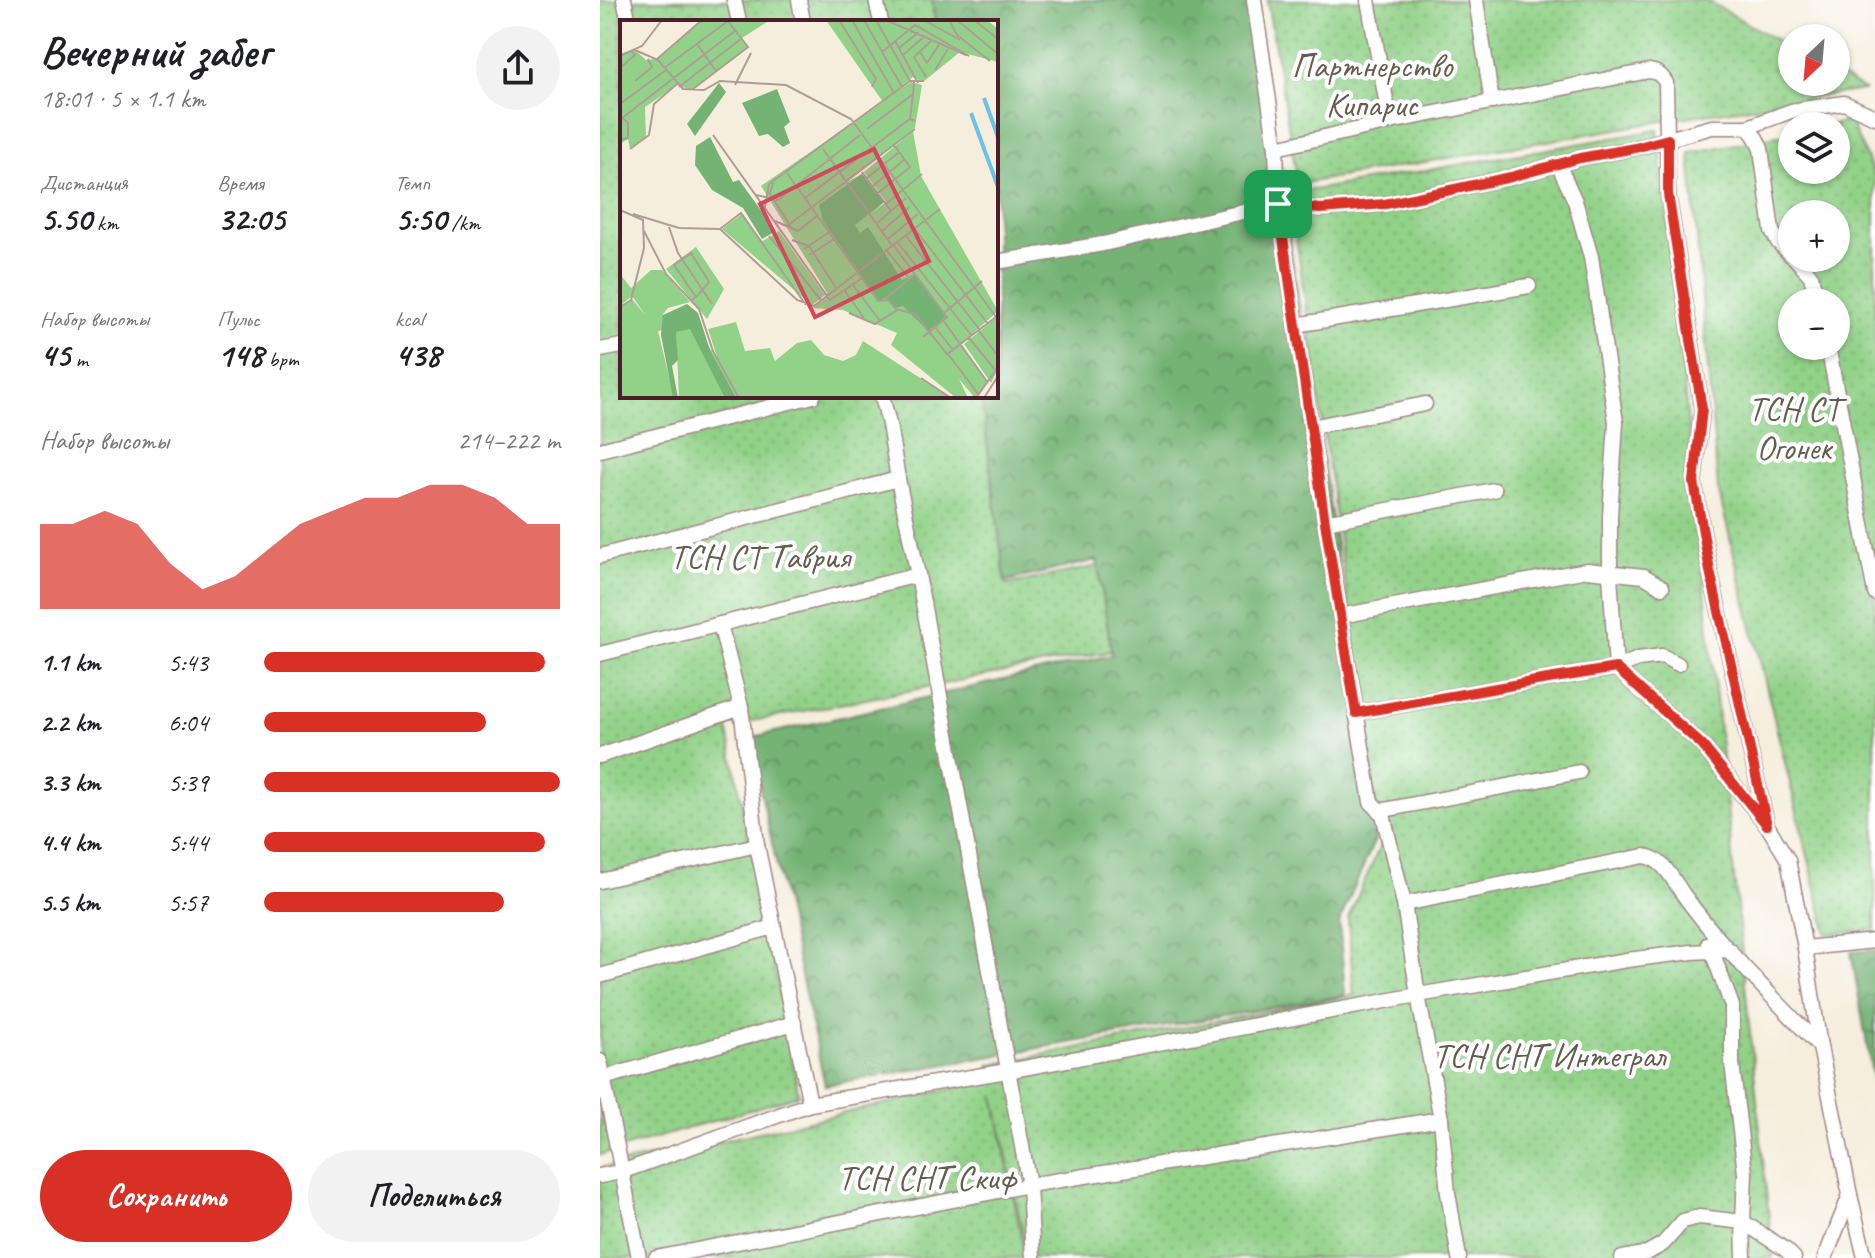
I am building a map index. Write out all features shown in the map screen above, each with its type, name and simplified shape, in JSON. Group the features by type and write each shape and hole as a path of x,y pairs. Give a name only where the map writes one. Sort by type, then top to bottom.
{"street":[{"path":"624,0 629,20"},
{"path":"734,0 739,20"},
{"path":"799,0 803,20"},
{"path":"876,0 881,20"},
{"path":"1254,0 1276,148 1278,204 1340,616 1371,802 1383,814 1404,904 1441,1119 1448,1193 1459,1258"},
{"path":"1368,0 1390,122"},
{"path":"1476,0 1492,102"},
{"path":"1276,148 1390,122 1649,71 1664,78 1668,194 1702,409 1694,482 1710,571 1767,825"},
{"path":"998,262 1103,244 1278,204 1320,209 1385,204 1635,148 1712,127 1748,127 1791,111 1844,103 1875,117"},
{"path":"1748,127 1761,149 1772,231 1778,242"},
{"path":"1558,164 1575,201 1591,257 1616,422 1610,516 1616,668 1702,745 1767,825 1788,860 1820,1047 1865,1258"},
{"path":"1296,325 1529,286"},
{"path":"600,350 620,346"},
{"path":"1831,360 1875,593"},
{"path":"600,450 805,398"},
{"path":"882,398 918,575 1029,1185 1033,1258"},
{"path":"1311,427 1425,404"},
{"path":"600,556 898,479"},
{"path":"1325,522 1494,490"},
{"path":"1340,616 1587,570 1644,576 1662,587"},
{"path":"600,654 918,575"},
{"path":"720,624 741,707 757,845 810,1104"},
{"path":"1356,713 1616,668 1638,659 1662,656 1678,664"},
{"path":"600,756 741,707"},
{"path":"1379,811 1579,772"},
{"path":"600,881 757,845"},
{"path":"1404,904 1644,856 1656,859 1700,919 1820,1047"},
{"path":"1700,919 1732,1006 1732,1063 1745,1173 1744,1258"},
{"path":"600,976 774,927"},
{"path":"1805,948 1875,941"},
{"path":"600,1176 621,1172 810,1104 1627,960 1730,950"},
{"path":"602,1078 794,1023"},
{"path":"600,1061 639,1258"},
{"path":"656,1258 1029,1185 1441,1119"},
{"path":"1825,1258 1850,1195"},
{"path":"1622,1258 1647,1253 1663,1244 1683,1221 1699,1217 1743,1222 1794,1258"}],"green space":[{"name":"ТСН СТ Таврия","path":"600,0 1253,0 1379,830 1339,922 1345,995 825,1085 1112,651 727,726 799,1095 600,1155","holes":["1097,560 1098,566 1006,585 1006,581"]},
{"path":"932,0 1253,0 1379,830 1339,922 1345,995 825,1085 749,738 1112,655 1097,560 1005,581 981,398 998,398 998,20 935,20"},
{"name":"Партнерство Кипарис","path":"1267,0 1706,0 1778,41 1778,96 1824,96 1686,117 1298,184"},
{"name":"Партнерство Кипарис","path":"1850,82 1864,90 1850,92"},
{"name":"ТСН СТ Огонек","path":"1850,121 1875,177 1875,930 1827,934 1718,489 1690,153 1778,136 1778,184 1850,184"},
{"name":"ТСН СНТ Интеграл","path":"1658,130 1773,1258 1028,1258 994,1095 1025,1258 600,1258 600,1168 991,1080 989,1065 1354,995 1348,918 1382,842 1290,194"},
{"path":"1875,950 1875,1091 1851,952"}],"route":[{"path":"1668,139 1668,194 1702,409 1694,482 1710,571 1767,825 1702,745 1616,668 1356,713 1278,204 1320,209 1385,204 1668,139"}],"park label":[{"name":"ТСН СНТ Скиф","path":"927,1177"}]}
